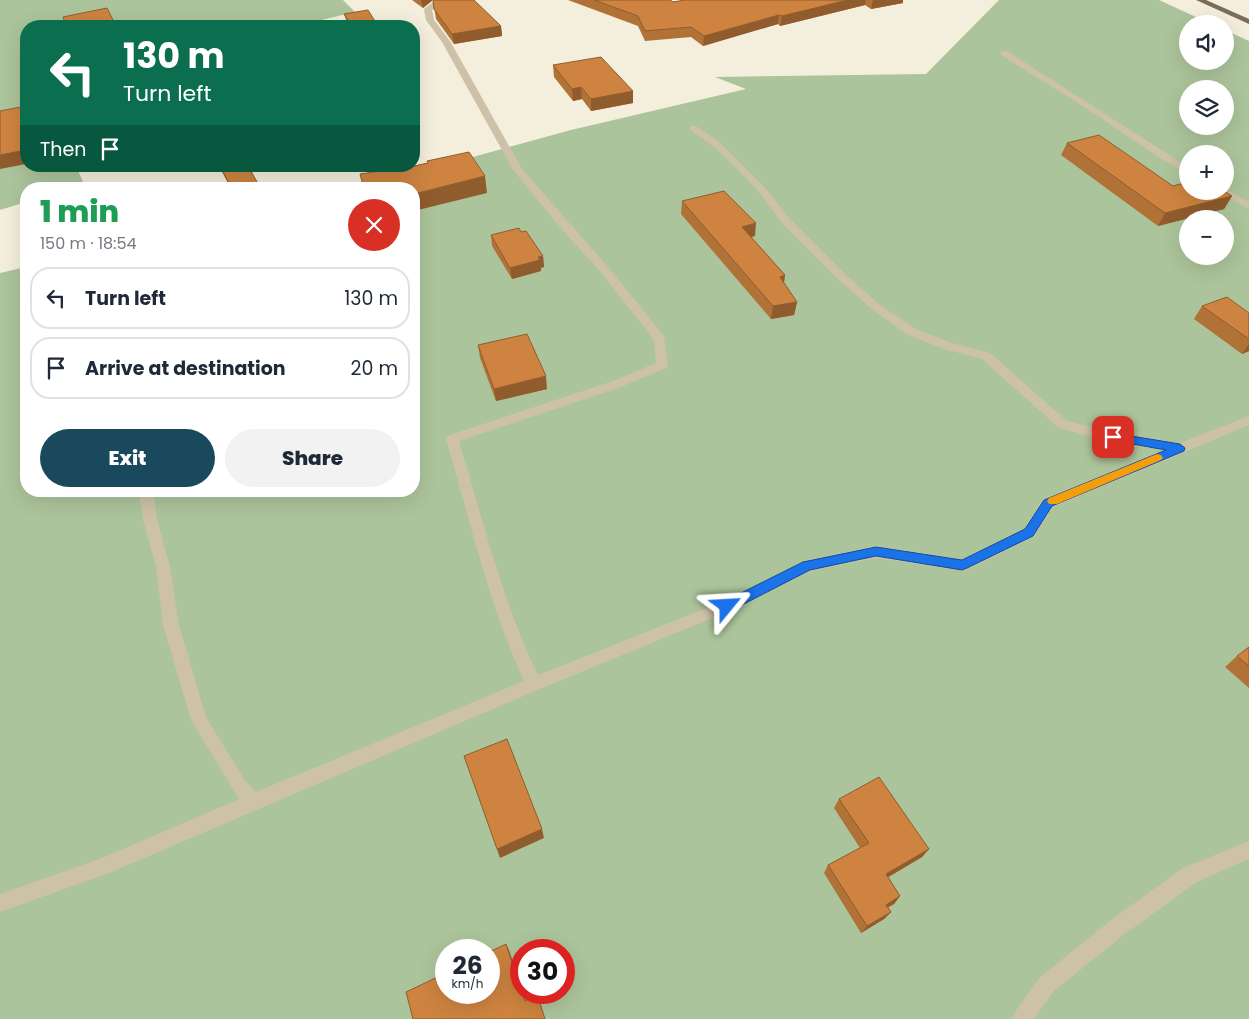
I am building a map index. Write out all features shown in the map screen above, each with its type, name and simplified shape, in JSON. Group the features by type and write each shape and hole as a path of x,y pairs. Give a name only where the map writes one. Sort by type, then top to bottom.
{"main road":[{"path":"1200,0 1249,22"}],"street":[{"path":"441,0 428,9 430,20 446,41 518,170 569,232 604,269 660,339 662,365 617,384 452,439 470,496 488,566 518,654 534,684"},
{"path":"1004,53 1090,107 1144,145 1179,166"},
{"path":"693,128 715,143 737,164 763,191 786,221 842,278 876,307 912,332 948,346 986,356 1063,426 1113,437 1180,448"},
{"path":"1234,198 1249,206"},
{"path":"0,904 103,867 534,684 727,606 807,566 876,552 962,565 1029,532 1048,503 1249,420"},
{"path":"147,497 150,519 163,567 171,624 199,720 240,788 253,802"},
{"path":"1022,1019 1047,984 1118,927 1190,875 1249,850"}],"green space":[{"path":"0,0 343,0 355,12 321,20 20,20 20,172 79,172 83,182 20,182 20,204 0,210"},
{"path":"999,0 1159,0 1192,15 1179,15 1179,70 1234,70 1234,34 1249,41 1249,1019 0,1019 0,273 20,268 20,497 420,497 420,182 382,182 571,130 746,89 715,77 926,74"}],"building":[{"path":"434,0 474,0 501,26 452,34 434,9"},
{"path":"594,0 670,0 673,2 685,0 848,0 782,16 779,15 704,36 691,27 645,31 638,16"},
{"path":"107,8 113,20 64,20 63,17"},
{"path":"368,10 374,20 348,20 344,14"},
{"path":"601,57 633,91 591,99 581,87 572,89 553,65"},
{"path":"20,107 20,151 0,155 0,111"},
{"path":"1099,135 1173,186 1179,184 1179,200 1216,200 1165,213 1067,143"},
{"path":"469,152 485,176 420,192 420,182 362,182 360,174 374,172 420,172 420,165 428,163 427,161"},
{"path":"223,172 251,172 257,182 228,182"},
{"path":"724,191 756,223 742,227 785,275 780,277 797,302 773,306 682,201"},
{"path":"519,228 521,232 526,231 543,256 538,257 540,260 510,268 491,235"},
{"path":"1227,297 1249,313 1249,339 1202,306"},
{"path":"527,334 546,376 494,389 478,345"},
{"path":"1249,647 1249,666 1237,656"},
{"path":"507,739 542,829 497,849 464,756"},
{"path":"879,777 929,849 886,874 900,896 886,905 891,912 867,926 828,865 869,843 839,799"},
{"path":"506,944 510,956 510,1004 540,1004 545,1019 413,1019 406,992 435,978 435,1004 500,1004 500,947"}],"slow traffic":[{"path":"1053,501 1157,458"}],"route":[{"path":"727,606 807,566 876,552 962,565 1029,532 1048,503 1180,448 1113,437"}]}
